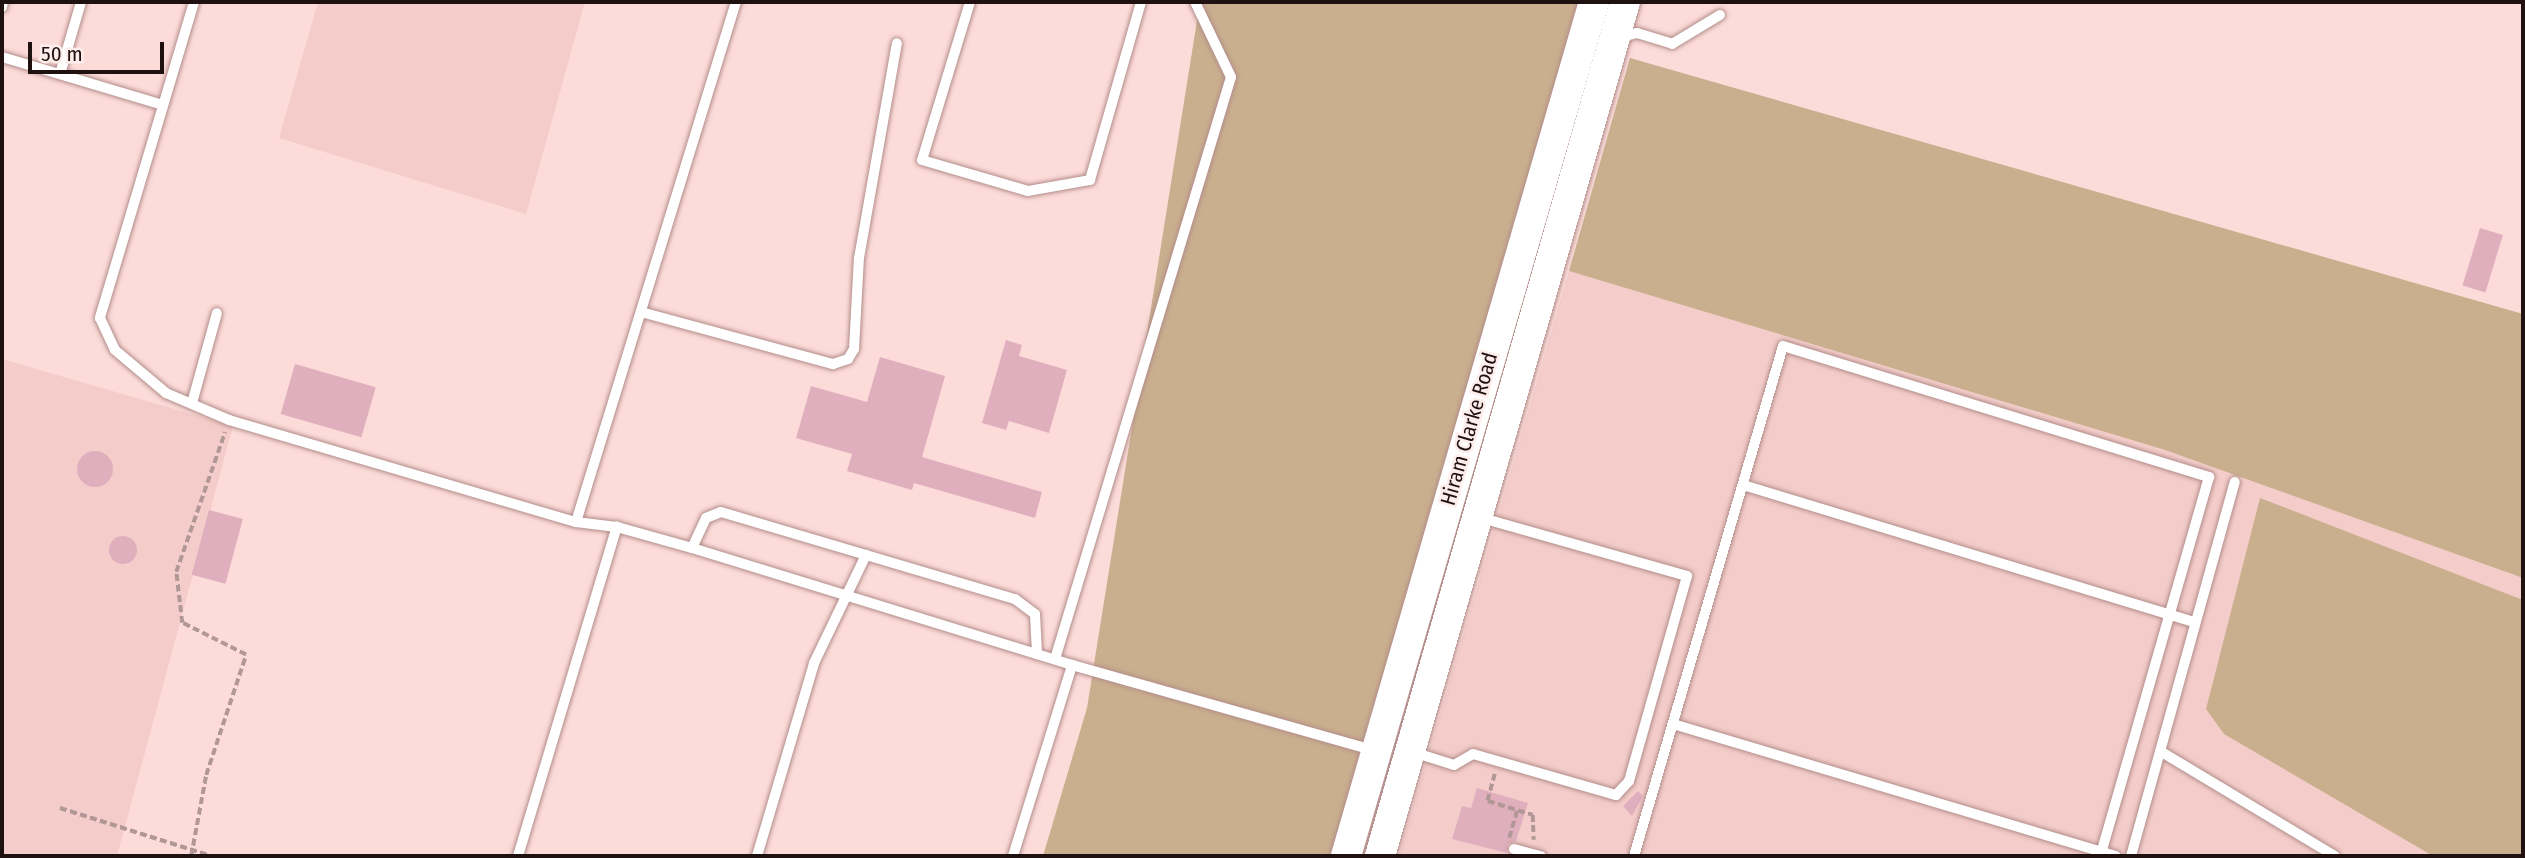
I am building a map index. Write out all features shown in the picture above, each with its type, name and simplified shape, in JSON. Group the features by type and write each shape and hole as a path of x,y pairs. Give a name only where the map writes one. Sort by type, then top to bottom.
{"main road":[{"name":"Hiram Clarke Road","path":"1380,856 1625,2"},
{"name":"Hiram Clarke Road","path":"1346,856 1590,16"},
{"path":"1590,16 1615,39"},
{"path":"1515,271 1546,280"},
{"path":"1445,512 1476,517"},
{"path":"1376,751 1412,752"}],"lane":[{"path":"2,7 3,2"},
{"path":"60,74 81,2"},
{"path":"194,2 100,318 115,349 145,378 166,393 229,420 576,522 617,527 692,548 1072,666 1376,751"},
{"path":"576,522 736,2"},
{"path":"970,2 922,160 1028,191 1090,180 1141,2"},
{"path":"1055,659 1231,77 1195,2"},
{"path":"1615,39 1637,33 1671,44 1720,15"},
{"path":"640,312 833,365 848,359 854,349 859,258 897,43"},
{"path":"2,57 163,105"},
{"path":"192,403 217,313"},
{"path":"1634,856 1783,346 2209,477 2101,854"},
{"path":"2132,856 2194,622 2235,482"},
{"path":"1743,485 2194,622"},
{"path":"692,548 706,518 721,512 1026,603 1035,614 1037,654"},
{"path":"1412,752 1454,765 1473,754 1616,795 1629,781 1688,576 1476,517"},
{"path":"518,856 617,527"},
{"path":"757,856 814,663 866,555"},
{"path":"1013,856 1072,666"},
{"path":"1673,724 2101,854 2116,856"},
{"path":"2160,751 2335,856"},
{"path":"1514,849 1538,855"}],"path":[{"path":"192,854 206,775 246,655 182,623 176,572 229,420"},
{"path":"1499,762 1488,802 1533,815 1538,855"},
{"path":"60,808 192,854 211,856"},
{"path":"1514,849 1507,846 1517,810"}],"shaded area":[{"path":"318,2 585,2 526,214 279,138"},
{"path":"1200,2 1580,2 1333,856 1043,856 1087,708"},
{"path":"1630,58 2523,314 2523,578 2165,450 1569,271"},
{"path":"1569,271 2165,450 2523,578 2523,856 1399,856"},
{"path":"2,359 233,426 117,856 2,856"},
{"path":"2260,498 2523,600 2523,856 2433,856 2224,734 2206,709"}],"building":[{"path":"2480,228 2503,235 2485,292 2462,285"},
{"path":"1006,340 1022,345 1019,356 1067,370 1049,433 1009,421 1006,430 982,423"},
{"path":"880,357 945,376 922,457 1042,492 1035,518 914,483 912,490 847,471 852,454 796,438 811,386 867,402"},
{"path":"295,364 376,387 361,437 281,414"},
{"path":"95,451 108,456 113,469 108,482 95,487 82,482 77,469 82,456"},
{"path":"209,510 243,519 225,584 192,575"},
{"path":"123,536 133,540 137,550 133,560 123,564 113,560 109,550 113,540"},
{"path":"1477,788 1528,803 1516,841 1508,844 1507,853 1452,839 1462,806 1471,808"},
{"path":"1638,791 1643,796 1632,816 1623,806"}]}
